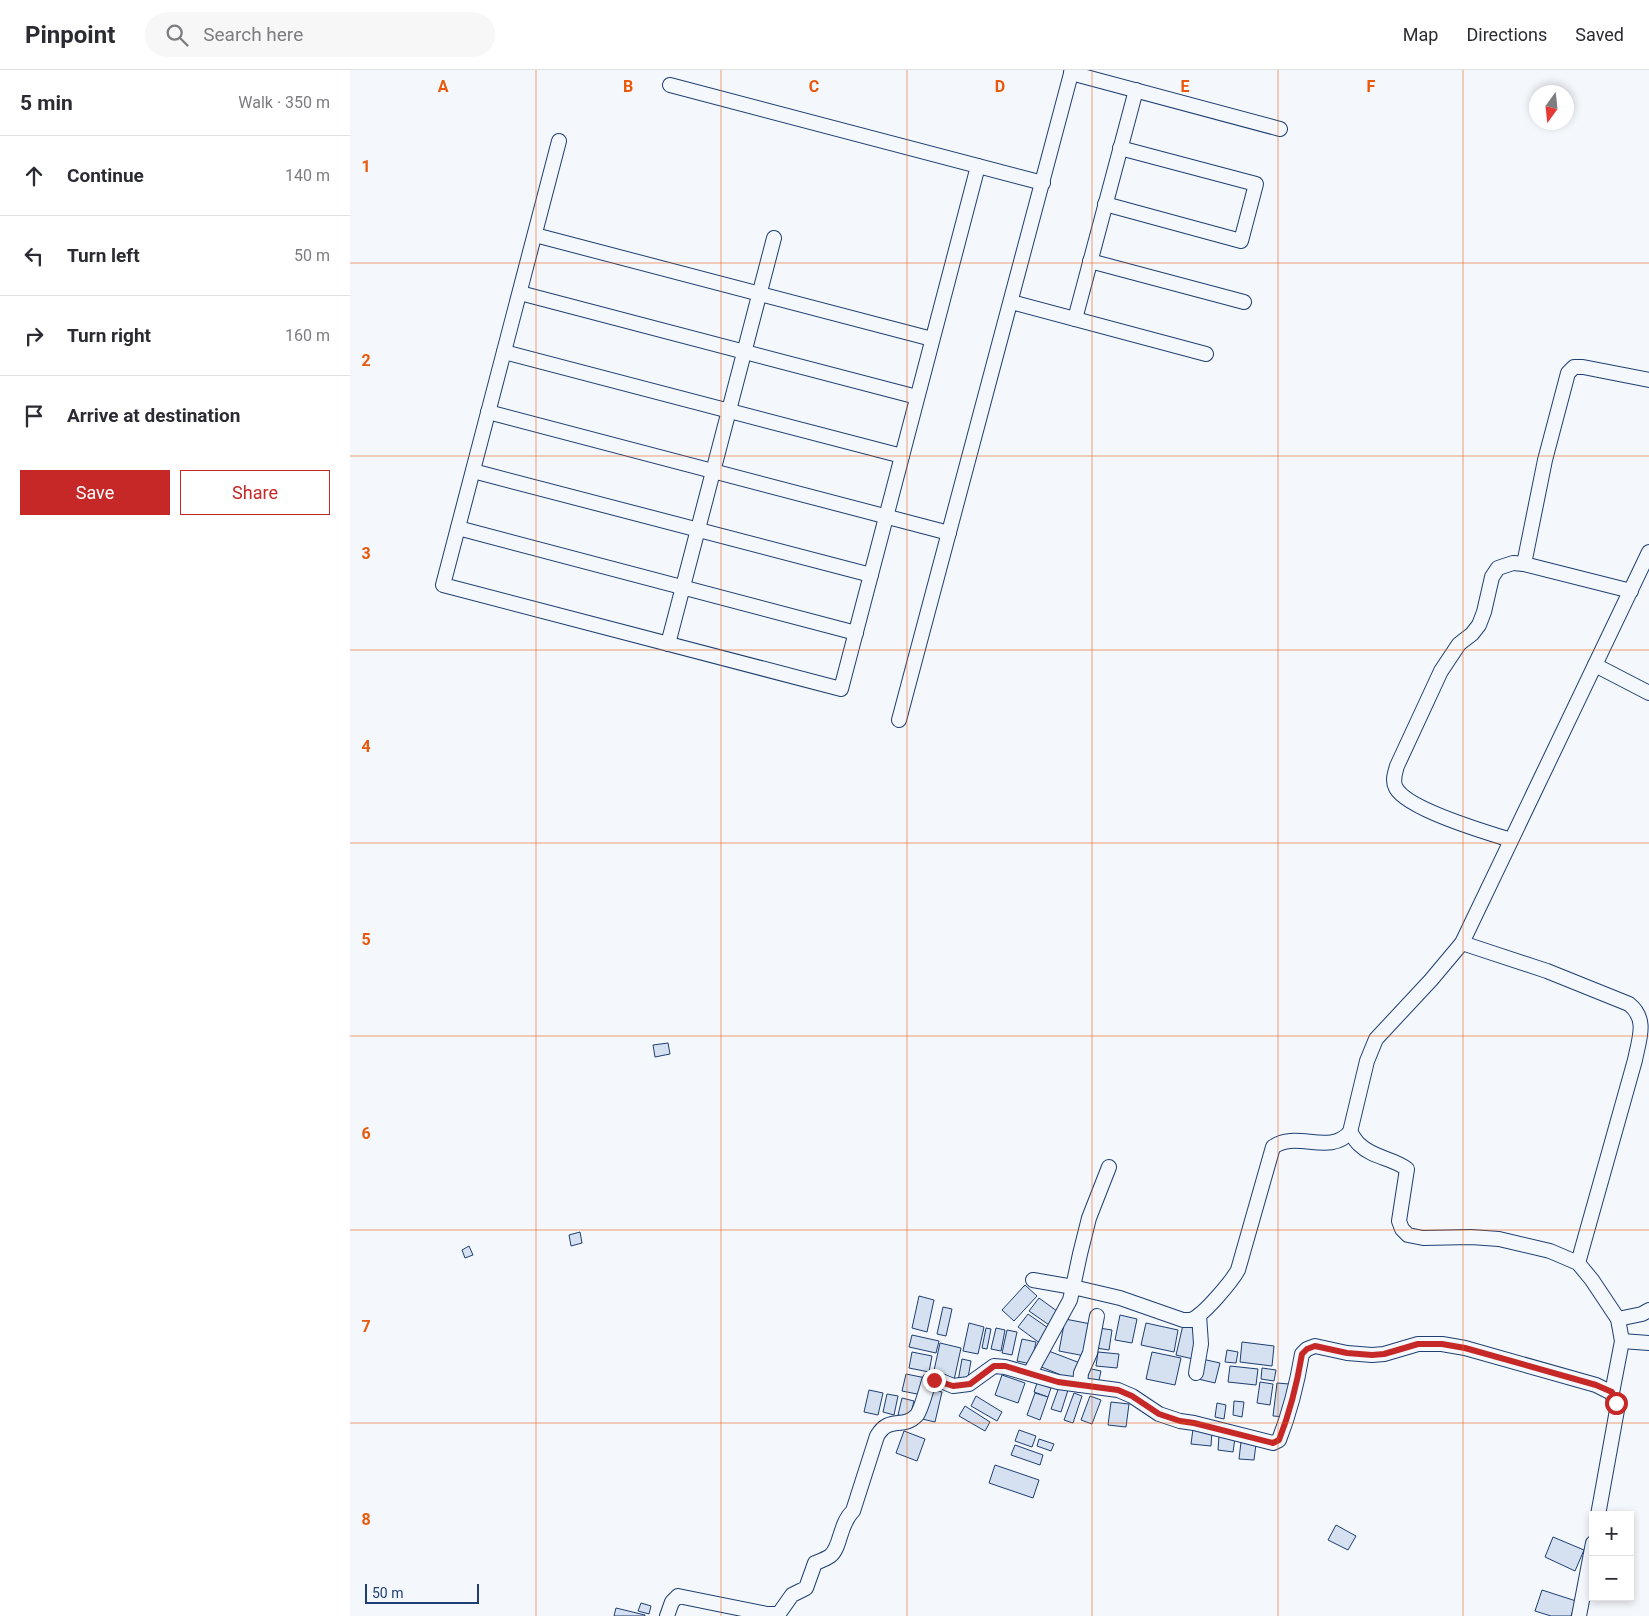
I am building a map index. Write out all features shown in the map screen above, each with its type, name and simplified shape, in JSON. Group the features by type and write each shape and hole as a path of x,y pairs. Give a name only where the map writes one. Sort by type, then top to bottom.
{"street":[{"path":"899,720 1072,72 1280,129"},
{"path":"670,85 1043,183"},
{"path":"1075,319 1136,90"},
{"path":"559,141 443,585 841,689 978,166"},
{"path":"1105,204 1241,241 1256,184 1120,148"},
{"path":"535,235 932,339"},
{"path":"668,644 774,238"},
{"path":"1090,260 1244,302"},
{"path":"520,293 917,397"},
{"path":"1011,302 1206,354"},
{"path":"504,352 902,456"},
{"path":"1524,564 1545,460 1568,373 1574,366 1649,380"},
{"path":"488,412 949,533"},
{"path":"473,471 871,575"},
{"path":"458,528 856,632"},
{"path":"1033,1280 1120,1298 1183,1320 1192,1320 1199,1315 1231,1282 1238,1270 1273,1147 1280,1141 1333,1143 1345,1138 1350,1132 1367,1061 1376,1039 1431,980 1462,943 1649,552"},
{"path":"1511,840 1431,812 1407,799 1396,789 1394,777 1397,766 1442,671 1459,644 1472,634 1479,625 1492,577 1498,568 1513,563 1524,564 1632,591"},
{"path":"1594,665 1649,693"},
{"path":"1462,943 1547,972 1629,1004 1636,1010 1646,1027 1578,1263"},
{"path":"1350,1132 1359,1145 1371,1153 1401,1164 1407,1169 1399,1221 1402,1229 1408,1235 1423,1238 1472,1237 1499,1239 1550,1252 1578,1263 1592,1280 1618,1319 1622,1341 1612,1392 1617,1410 1599,1511"},
{"path":"1030,1373 1070,1300 1089,1218 1109,1167"},
{"path":"1618,1319 1642,1314 1649,1310"},
{"path":"1196,1373 1201,1344 1199,1315"},
{"path":"1080,1385 1081,1372 1090,1352 1097,1316"},
{"path":"1622,1341 1649,1343"},
{"path":"667,1616 672,1602 678,1596 706,1600 767,1614 777,1614 780,1612 792,1595 806,1588 815,1562 828,1558 834,1552 844,1520 853,1511 881,1428 886,1424 909,1421 919,1413 921,1401 929,1381 939,1380 953,1386 970,1384 994,1366 1005,1366 1058,1382 1118,1390 1132,1396 1159,1414 1180,1421 1273,1443 1279,1440 1287,1421 1302,1354 1307,1349 1315,1346 1347,1353 1372,1355 1384,1354 1418,1344 1442,1344 1465,1348 1596,1385 1612,1392"},
{"path":"1579,1616 1591,1556"}],"building":[{"path":"668,1043 670,1054 655,1057 653,1045"},
{"path":"580,1232 582,1243 571,1246 569,1235"},
{"path":"469,1246 473,1255 465,1258 462,1250"},
{"path":"1025,1285 1037,1296 1014,1321 1002,1310"},
{"path":"919,1296 934,1300 927,1332 912,1328"},
{"path":"1039,1298 1061,1314 1052,1327 1029,1311"},
{"path":"943,1307 952,1309 946,1336 937,1334"},
{"path":"1028,1314 1051,1330 1041,1344 1018,1327"},
{"path":"1120,1315 1137,1319 1132,1343 1115,1340"},
{"path":"1065,1319 1091,1324 1085,1356 1059,1351"},
{"path":"969,1323 984,1327 978,1354 963,1351"},
{"path":"1146,1323 1178,1330 1174,1352 1141,1345"},
{"path":"1183,1325 1199,1329 1193,1359 1176,1355"},
{"path":"986,1328 991,1329 987,1349 982,1348"},
{"path":"996,1328 1005,1330 1001,1351 991,1349"},
{"path":"1099,1328 1112,1330 1109,1350 1096,1348"},
{"path":"1007,1330 1017,1332 1012,1355 1002,1353"},
{"path":"912,1335 939,1341 936,1353 909,1347"},
{"path":"1022,1339 1036,1342 1031,1364 1017,1361"},
{"path":"1242,1342 1274,1346 1272,1366 1240,1362"},
{"path":"940,1343 961,1348 954,1380 933,1375"},
{"path":"1046,1350 1080,1363 1073,1380 1039,1366"},
{"path":"1227,1350 1238,1352 1236,1363 1225,1362"},
{"path":"912,1352 932,1356 929,1372 909,1368"},
{"path":"1098,1352 1119,1354 1117,1368 1096,1366"},
{"path":"1152,1352 1181,1358 1175,1385 1146,1379"},
{"path":"962,1359 971,1361 967,1383 958,1381"},
{"path":"1202,1359 1220,1363 1215,1383 1198,1379"},
{"path":"1230,1366 1258,1369 1256,1385 1228,1382"},
{"path":"1087,1368 1101,1371 1098,1385 1084,1382"},
{"path":"1262,1368 1276,1370 1274,1381 1261,1379"},
{"path":"906,1374 926,1378 922,1395 902,1391"},
{"path":"1002,1375 1025,1383 1018,1403 995,1395"},
{"path":"1260,1382 1273,1384 1270,1405 1257,1403"},
{"path":"1037,1383 1051,1388 1048,1397 1034,1392"},
{"path":"1277,1383 1289,1384 1285,1417 1273,1416"},
{"path":"1059,1387 1068,1390 1061,1412 1051,1409"},
{"path":"929,1389 942,1392 935,1422 922,1419"},
{"path":"869,1390 883,1393 878,1415 864,1412"},
{"path":"1035,1393 1048,1397 1040,1420 1027,1415"},
{"path":"1074,1393 1082,1396 1073,1423 1064,1420"},
{"path":"887,1394 898,1396 894,1415 883,1412"},
{"path":"976,1396 1002,1412 997,1421 971,1406"},
{"path":"1090,1396 1101,1400 1092,1424 1081,1420"},
{"path":"902,1398 914,1401 910,1417 898,1415"},
{"path":"1234,1401 1244,1402 1242,1417 1233,1415"},
{"path":"1111,1402 1129,1404 1126,1427 1108,1425"},
{"path":"1217,1403 1226,1405 1224,1419 1215,1417"},
{"path":"965,1406 990,1422 985,1431 959,1416"},
{"path":"1193,1429 1212,1431 1211,1446 1191,1444"},
{"path":"1019,1430 1036,1436 1032,1447 1015,1441"},
{"path":"904,1431 925,1439 917,1461 896,1453"},
{"path":"1219,1436 1235,1438 1233,1452 1218,1450"},
{"path":"1039,1439 1054,1444 1051,1451 1037,1446"},
{"path":"1241,1442 1256,1444 1254,1460 1239,1459"},
{"path":"1015,1445 1043,1455 1040,1465 1011,1455"},
{"path":"995,1465 1039,1480 1033,1498 989,1483"},
{"path":"1336,1525 1356,1536 1348,1550 1328,1540"},
{"path":"1553,1537 1584,1550 1575,1571 1545,1557"},
{"path":"1542,1590 1576,1601 1571,1616 1551,1616 1535,1611"},
{"path":"641,1603 651,1606 649,1614 638,1611"},
{"path":"616,1608 645,1615 645,1616 614,1616"}],"route":[{"path":"934,1380 939,1380 953,1386 970,1384 994,1366 1005,1366 1058,1382 1118,1390 1132,1396 1159,1414 1180,1421 1273,1443 1279,1440 1287,1421 1302,1354 1307,1349 1315,1346 1359,1355 1372,1355 1384,1354 1428,1343 1465,1348 1596,1385 1612,1392 1616,1403"}]}
